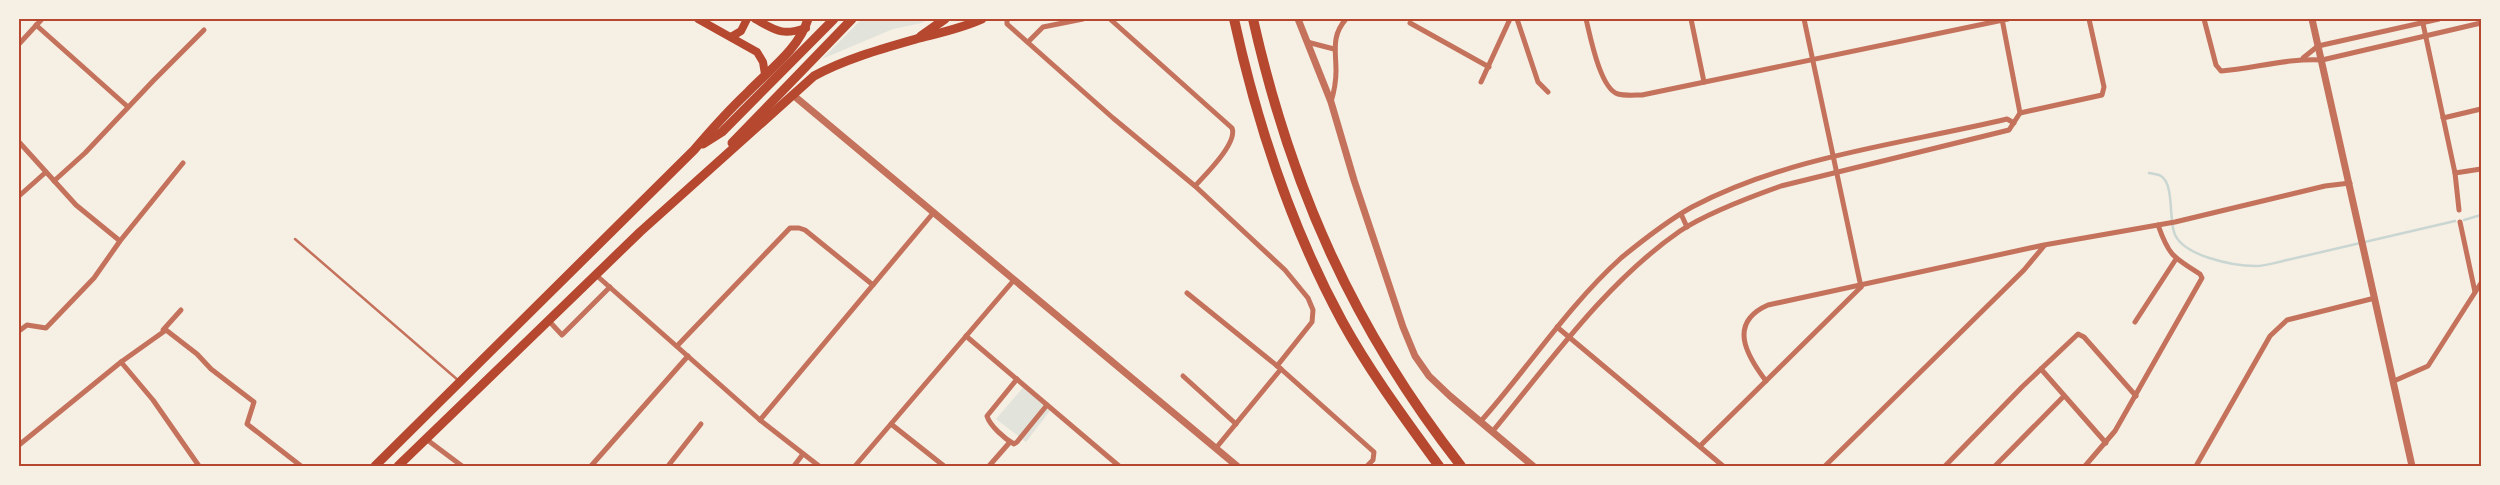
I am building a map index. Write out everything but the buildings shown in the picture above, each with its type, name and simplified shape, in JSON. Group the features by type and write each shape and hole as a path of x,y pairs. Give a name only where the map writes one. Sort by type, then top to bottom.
{"highway":[{"path":"1234,19 1270,156 1294,218 1342,320 1362,356 1439,466"},
{"path":"1253,19 1269,90 1301,188 1348,293 1415,403 1461,466"}],"main road":[{"path":"698,19 757,52 763,62 765,74"},
{"path":"731,37 741,31 746,19"},
{"path":"756,19 777,31 788,33 807,23"},
{"path":"694,150 722,132 834,19"},
{"path":"714,165 744,129 852,19"},
{"path":"918,38 945,19"},
{"path":"398,466 596,275 714,165 814,76 830,67 877,50 918,38 941,34 982,19"},
{"path":"375,466 694,150 714,125 792,48 807,23"},
{"path":"420,420 416,426 416,433 425,440"},
{"path":"409,432 425,440"}],"street":[{"path":"20,41 42,19"},
{"path":"1007,19 1007,24 1113,118 1195,186 1285,270 1308,298 1313,310 1312,322 1279,368 1216,448"},
{"path":"1028,42 1043,27 1083,19"},
{"path":"1110,19 1232,128 1232,137 1225,151 1195,186"},
{"path":"1298,19 1331,102 1354,180 1403,327 1415,356 1436,382 1533,466"},
{"path":"1331,102 1336,78 1334,50 1338,30 1346,19"},
{"path":"1481,82 1510,19"},
{"path":"1517,19 1538,82 1548,92"},
{"path":"1492,431 1622,279 1687,227 1748,198 1781,186 2009,130 2020,113 2004,19 1642,95 1618,94 1610,88 1596,59 1586,19"},
{"path":"1691,19 1704,82"},
{"path":"1804,19 1861,287"},
{"path":"2020,113 2102,95 2104,87 2089,19"},
{"path":"2204,19 2216,65 2221,71 2247,69 2302,59 2322,60 2481,23"},
{"path":"2312,19 2362,233 2412,466"},
{"path":"2302,59 2318,46 2423,20 2438,19"},
{"path":"2423,20 2455,173 2460,210"},
{"path":"1410,22 1489,67"},
{"path":"36,25 128,107"},
{"path":"54,181 86,153 128,107 204,30"},
{"path":"1307,42 1334,50"},
{"path":"793,95 1237,466"},
{"path":"2442,118 2481,110"},
{"path":"1481,421 1510,388 1557,328 1621,259 1681,214 1724,192 1834,156 1937,136 2008,119 2014,123"},
{"path":"1937,136 1940,147"},
{"path":"19,142 76,205 120,241"},
{"path":"1887,146 1892,158"},
{"path":"19,331 27,325 46,328 94,278 120,241 183,163"},
{"path":"2455,173 2481,169"},
{"path":"19,196 46,172"},
{"path":"1766,381 1745,350 1745,331 1755,313 1768,305 1861,287 2044,245 2177,221 2325,186 2350,183"},
{"path":"760,420 934,212"},
{"path":"1681,214 1687,227"},
{"path":"2460,222 2475,292"},
{"path":"2085,466 2106,443 2136,396 2202,278 2200,274 2176,259 2163,242 2158,225"},
{"path":"677,346 790,228 804,230 873,285"},
{"path":"1825,466 2024,270 2044,245"},
{"path":"2135,322 2176,259"},
{"path":"596,275 760,420 803,454 811,464 819,466"},
{"path":"855,466 1014,280"},
{"path":"2394,381 2428,366 2481,282"},
{"path":"548,320 562,335 610,287"},
{"path":"1700,446 1861,287"},
{"path":"1187,293 1279,368 1374,452 1373,460 1367,466"},
{"path":"2196,466 2270,336 2287,320 2375,298"},
{"path":"19,444 121,362 165,330 181,310"},
{"path":"1557,328 1723,466"},
{"path":"165,330 254,402 255,405 247,424 301,466"},
{"path":"1945,466 2040,369 2078,334 2082,334 2136,396"},
{"path":"966,336 1118,466"},
{"path":"591,466 688,356"},
{"path":"121,362 153,400 199,466"},
{"path":"2040,369 2106,443"},
{"path":"1183,376 1236,424"},
{"path":"1017,379 987,416 990,423 1010,442 1014,444 1017,442 1047,405"},
{"path":"1995,466 2064,396"},
{"path":"668,466 701,424"},
{"path":"891,424 944,466"},
{"path":"425,440 462,466"},
{"path":"989,466 1010,442"},
{"path":"794,466 803,454"}],"lane":[{"path":"295,239 460,382"}],"shaded area":[{"path":"862,19 928,19 922,23 893,29 822,59"},
{"path":"1026,384 1053,407 1026,442 996,419"}],"waterway":[{"path":"2149,173 2161,176 2168,186 2174,232 2179,240 2187,247 2209,258 2246,266 2266,265 2455,221"},
{"path":"2464,220 2481,215"}]}
